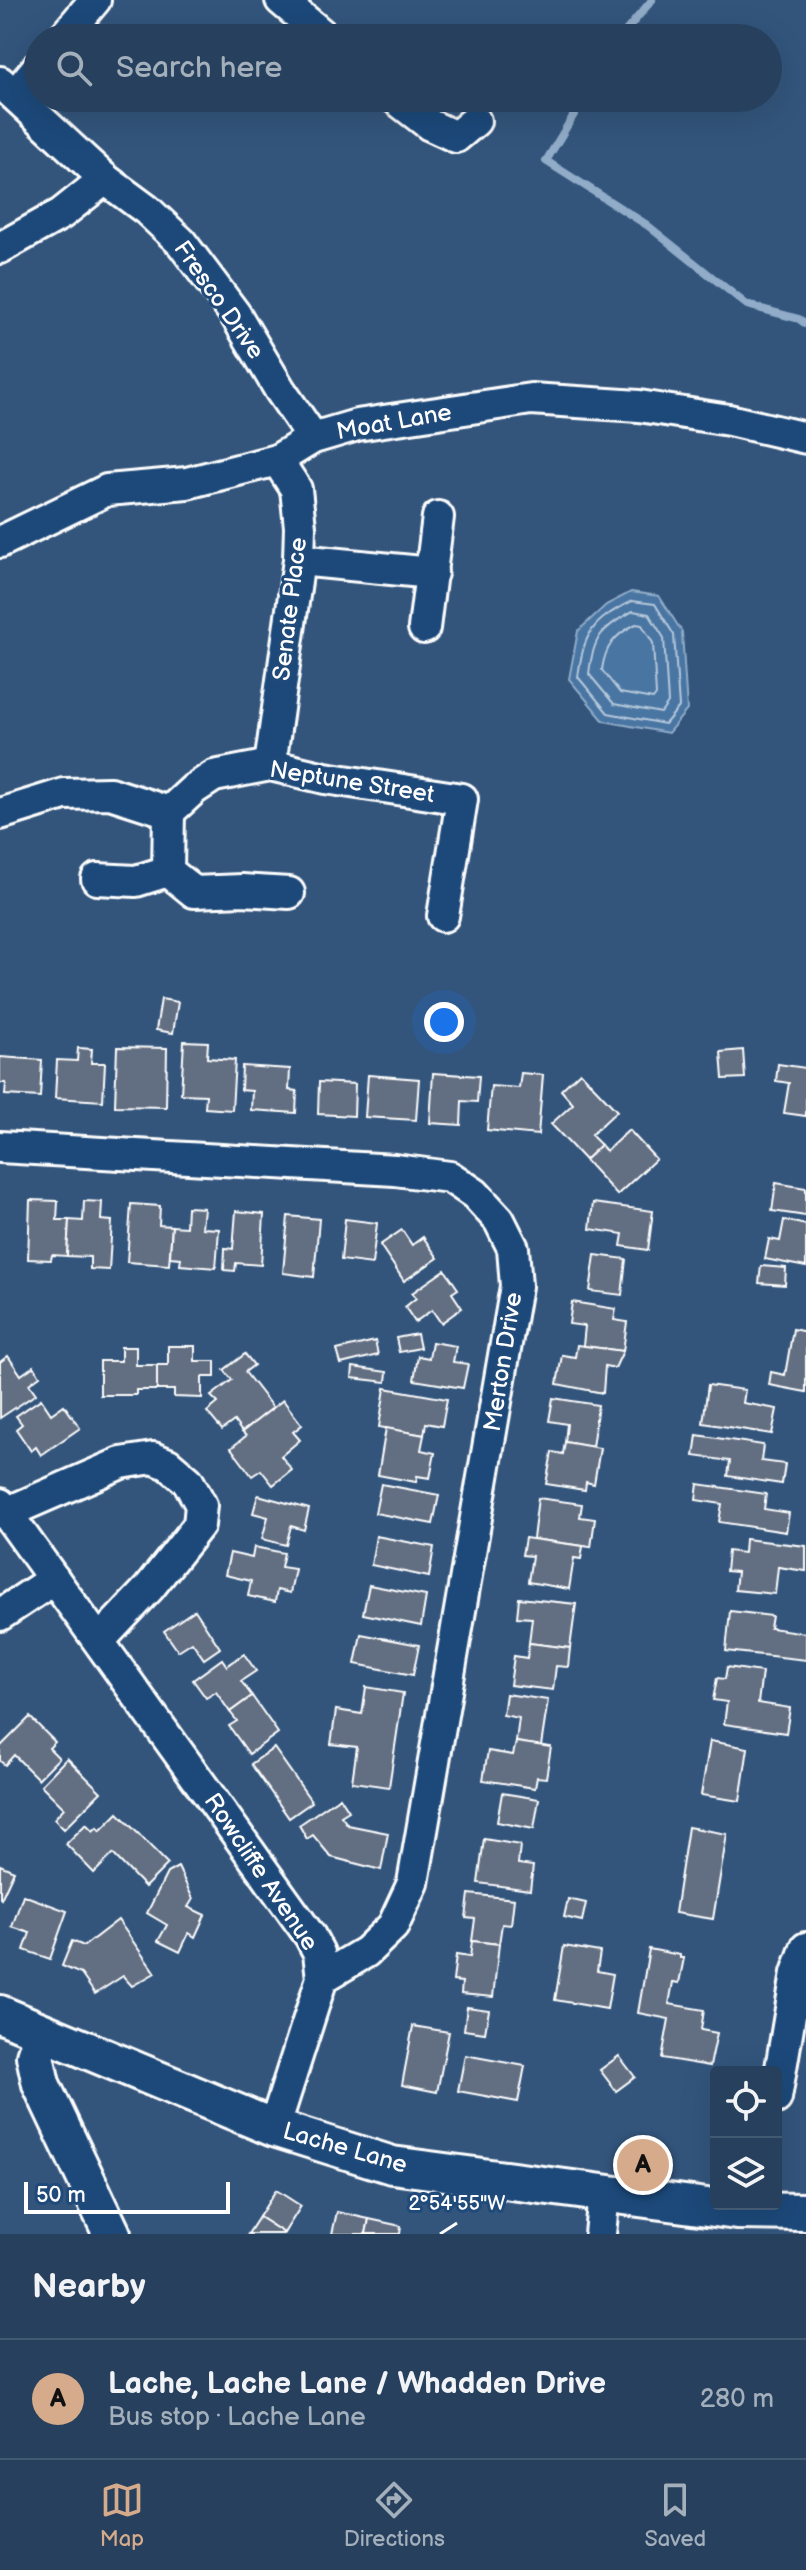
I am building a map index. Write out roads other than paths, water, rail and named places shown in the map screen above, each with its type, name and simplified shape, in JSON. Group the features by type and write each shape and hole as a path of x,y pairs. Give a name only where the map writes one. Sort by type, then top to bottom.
{"street":[{"path":"75,24 95,0"},
{"path":"281,0 309,24"},
{"path":"7,88 24,76"},
{"name":"Fresco Drive","path":"7,88 24,104"},
{"name":"Fresco Drive","path":"33,112 105,179 147,210 181,242 235,314 313,438"},
{"path":"413,112 430,125 456,137 475,121"},
{"path":"0,248 61,214 105,179"},
{"name":"Moat Lane","path":"0,542 107,490 187,483 277,460 313,438 357,425 531,399 639,406 729,420 806,438"},
{"name":"Senate Place","path":"270,765 299,560 300,527 296,489 277,460"},
{"path":"424,628 438,517"},
{"path":"299,560 432,573"},
{"name":"Neptune Street","path":"169,812 214,776 270,765 325,778 462,799 443,916"},
{"path":"0,814 64,794 110,793 169,812 168,871"},
{"path":"97,879 136,881 168,871"},
{"path":"168,871 194,892 242,890 289,893"},
{"name":"Merton Drive","path":"0,1147 395,1170 450,1177 475,1194 499,1220 513,1248 516,1286 413,1883 393,1926 366,1952 322,1978"},
{"name":"Rowcliffe Avenue","path":"99,1641 149,1588 199,1525 201,1505 188,1481 168,1464 153,1458 121,1463 3,1509 310,1936 319,1953 322,1978 274,2128"},
{"path":"0,1615 54,1579"},
{"path":"781,2066 797,1973 806,1948"},
{"name":"Lache Lane","path":"0,2014 274,2128 392,2165 604,2194 710,2203"},
{"path":"43,2033 35,2056 41,2084 112,2234"},
{"path":"600,2234 604,2194"},
{"name":"Lache Lane","path":"782,2210 806,2212"}],"water":[{"path":"631,592 659,596 682,632 687,710 668,733 604,721 569,679 578,631 606,605"}],"waterway":[{"path":"632,24 652,0"},
{"path":"576,112 546,161 647,225 747,305 799,319 806,324"}],"place":[{"name":"Lache, Lache Lane / Whadden Drive","path":"643,2165"}]}
